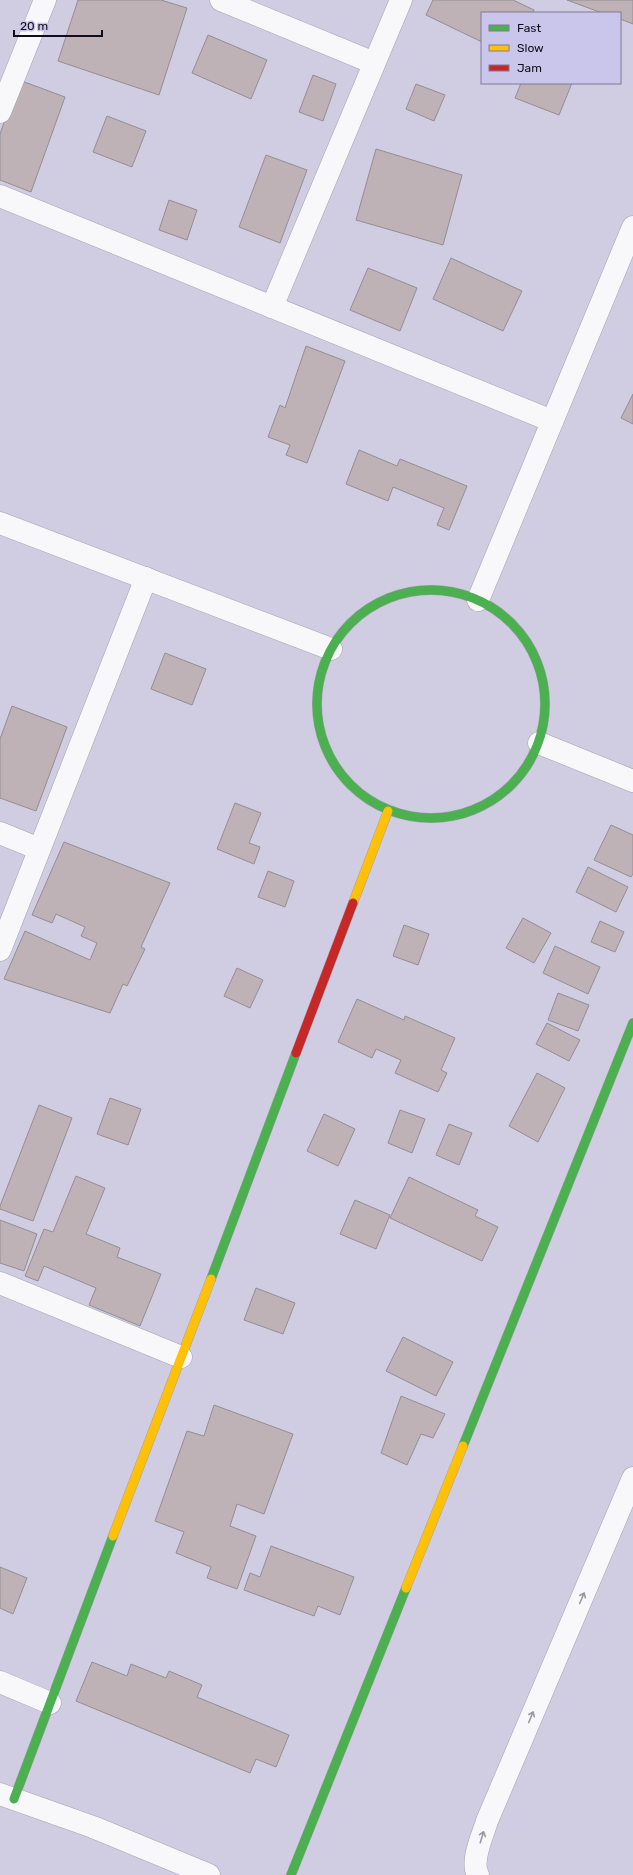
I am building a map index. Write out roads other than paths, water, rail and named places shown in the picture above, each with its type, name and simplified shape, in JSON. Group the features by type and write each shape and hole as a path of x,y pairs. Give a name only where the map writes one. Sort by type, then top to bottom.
{"street":[{"path":"0,112 45,0"},
{"path":"221,0 374,63"},
{"path":"272,307 400,0"},
{"path":"0,196 552,422"},
{"path":"478,600 633,227"},
{"path":"0,523 331,649"},
{"path":"0,950 146,578"},
{"path":"444,590 478,600 502,614 522,635 536,659 544,687 545,715 539,743 522,775 494,800 461,815 424,819 388,811 355,790 332,760 319,724 318,686 331,649 351,622 379,602 411,592 444,590"},
{"path":"539,743 633,781"},
{"path":"209,1875 93,1827 7,1796 50,1703 388,811"},
{"path":"0,833 40,849"},
{"path":"291,1875 633,1024"},
{"path":"0,1283 181,1357"},
{"path":"478,1875 476,1871 476,1858 487,1821 633,1478"},
{"path":"0,1682 50,1703"}]}
